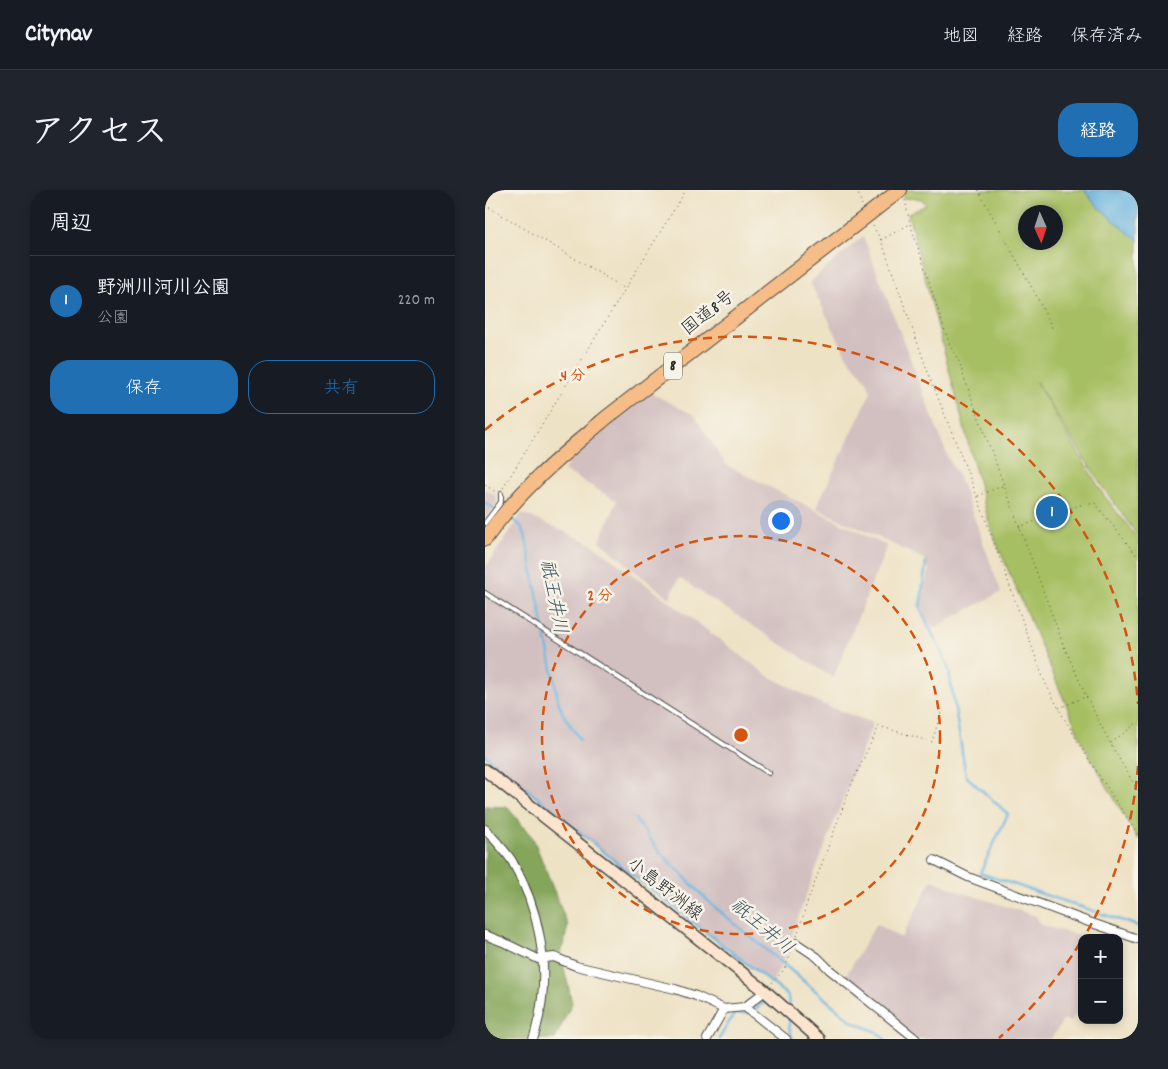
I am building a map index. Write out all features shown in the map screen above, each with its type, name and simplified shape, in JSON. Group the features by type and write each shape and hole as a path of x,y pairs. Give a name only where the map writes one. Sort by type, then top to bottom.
{"highway":[{"name":"国道8号","path":"485,539 507,510 561,456 606,418 871,212 903,195"}],"main road":[{"name":"小島野洲線","path":"485,770 765,991 819,1039"}],"street":[{"path":"485,829 512,861 530,899 540,933 545,974 542,1004 533,1039"},
{"path":"934,860 969,877 1138,939"},
{"path":"485,935 537,959 554,957 576,966 696,996 724,1009 745,1007 765,991"},
{"path":"796,943 817,957 830,970 916,1039"},
{"path":"745,1007 786,1039"},
{"path":"707,1039 724,1009"}],"lane":[{"path":"485,523 501,502 501,494"},
{"path":"485,593 769,773"}],"path":[{"path":"485,485 501,494 685,190"},
{"path":"857,190 871,212 929,375 977,496 1043,680 1057,708 1138,835"},
{"path":"978,190 1036,295 1053,330"},
{"path":"903,195 910,223 949,343 954,354 961,362 961,372 1063,644 1086,696 1110,743 1138,791"},
{"path":"485,205 625,288"},
{"path":"881,240 910,223"},
{"path":"977,496 1003,486"},
{"path":"1019,528 1086,502 1095,502 1138,557"},
{"path":"1057,708 1086,696"},
{"path":"765,991 784,970 796,943 806,906 849,792 879,726 932,742 942,709"},
{"path":"1110,743 1138,722"}],"shaded area":[{"path":"863,236 949,460 960,479 1001,592 928,631 918,605 929,571 924,559 816,508 871,392 867,381 846,355 810,282"},
{"path":"651,393 694,415 726,465 887,546 833,678 679,578 670,598 600,541 617,501 564,470 573,456"},
{"path":"485,489 495,495 497,502 485,520"},
{"path":"522,513 592,544 767,675 822,704 873,723 809,887 781,966 772,982 620,864 485,755 485,568"},
{"path":"932,880 958,891 1036,916 1041,925 1078,936 1078,1011 1070,1022 1064,1019 1051,1039 917,1039 844,979 876,924 901,938"}],"green space":[{"path":"900,190 1084,190 1095,204 1138,241 1138,536 1104,489 1036,382 1103,494 1138,539 1138,840 1084,746 991,530 908,213 926,205 922,199 903,198"},
{"path":"485,806 507,807 533,838 568,926 561,954 572,1003 555,1039 485,1039"}],"water":[{"path":"1084,190 1138,190 1138,241 1095,204"}],"waterway":[{"name":"祇王井川","path":"485,503 497,510"},
{"name":"祇王井川","path":"508,516 521,526 525,534 559,704 563,714 580,740"},
{"path":"926,562 920,608 948,666 966,776 1008,814 980,873 1138,926"},
{"path":"485,755 626,870 782,991 788,996 789,1008"},
{"name":"祇王井川","path":"635,819 659,851 711,904 853,1022 877,1032 885,1039"},
{"path":"753,1011 768,999"},
{"path":"719,1039 734,1014 749,1013"},
{"path":"789,1018 789,1027 793,1039"}],"place":[{"name":"野洲川河川公園","path":"1052,512"}]}
